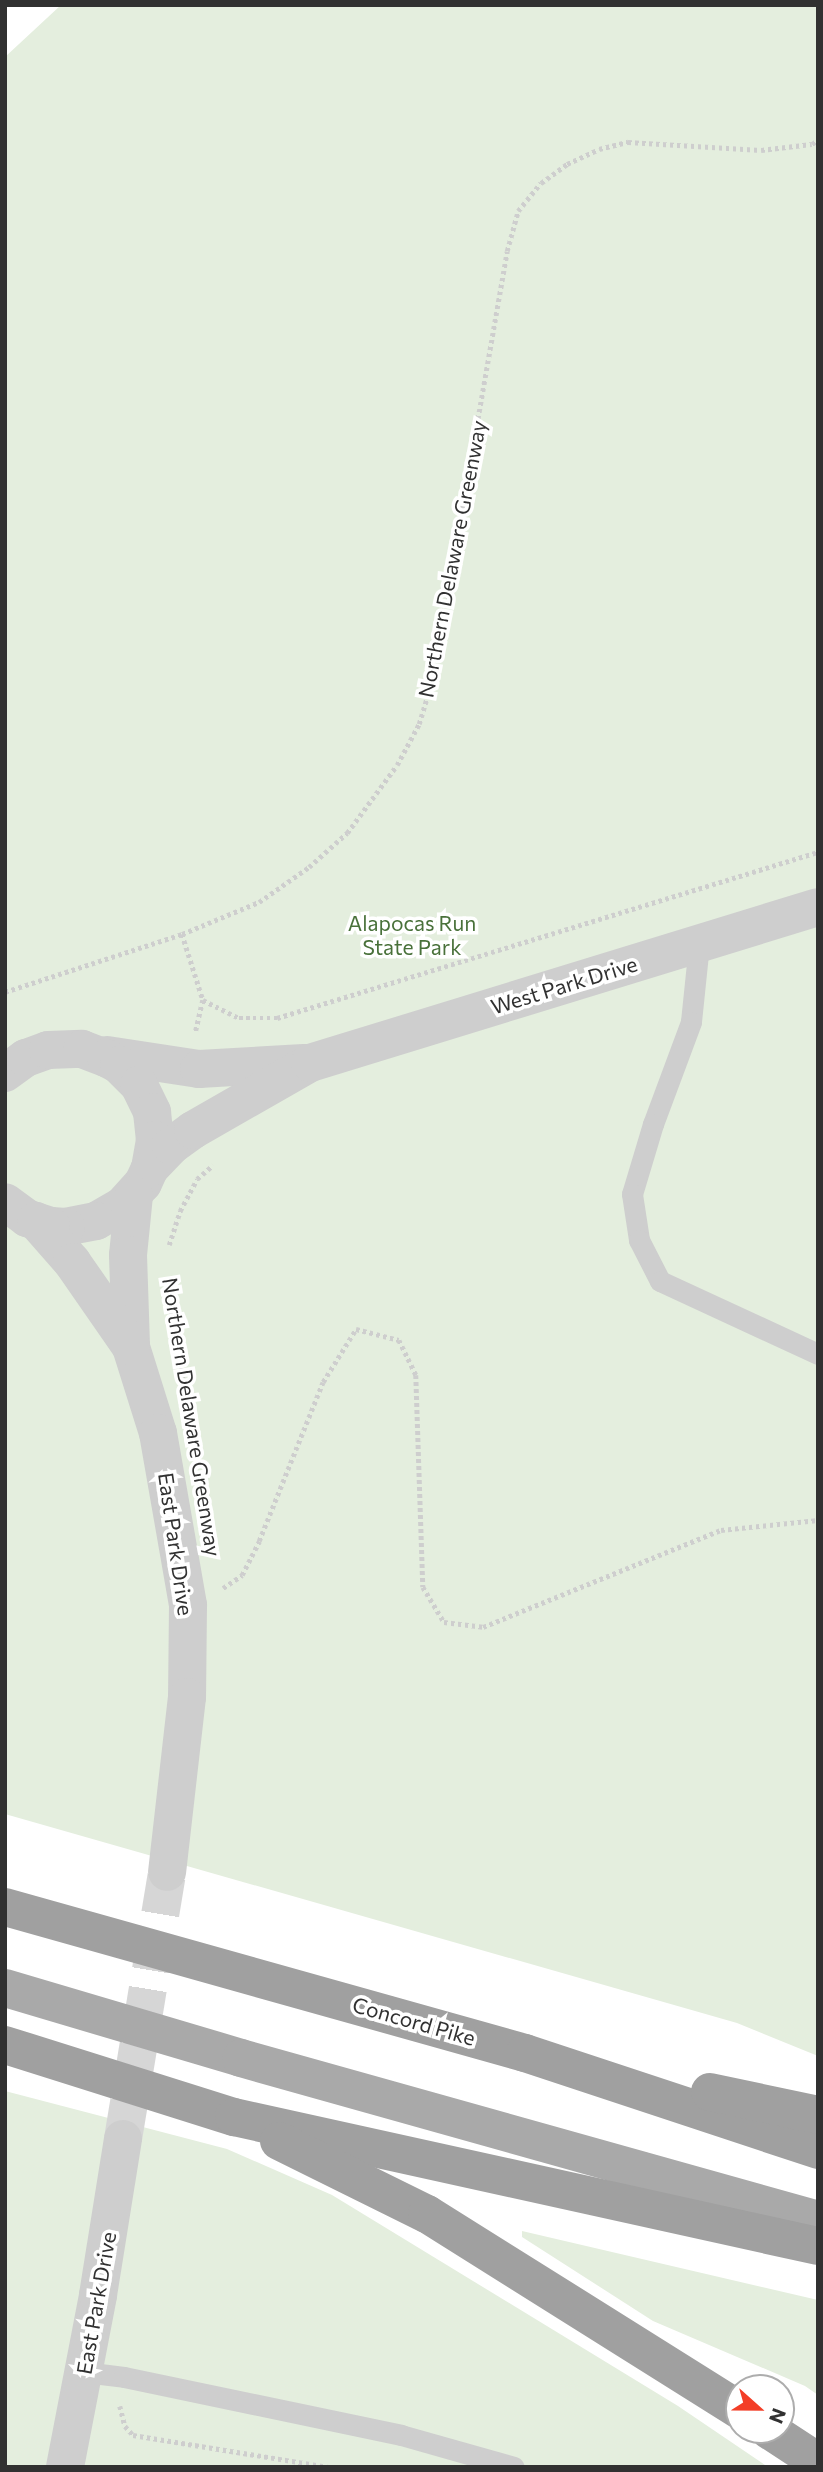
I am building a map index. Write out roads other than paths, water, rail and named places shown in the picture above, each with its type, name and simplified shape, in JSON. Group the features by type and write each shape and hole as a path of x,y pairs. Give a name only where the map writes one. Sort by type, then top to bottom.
{"highway":[{"name":"Concord Pike","path":"5,1907 525,2053 818,2150"},
{"path":"21,2049 234,2117 818,2246"},
{"path":"525,2053 818,2115"},
{"path":"234,2117 427,2214 725,2401"},
{"path":"790,2444 818,2462"}],"main road":[{"path":"5,1988 241,2059 818,2220"}],"street":[{"name":"West Park Drive","path":"16,1212 51,1226 81,1226 110,1215 142,1182 171,1146 310,1063 818,907"},
{"name":"West Park Drive","path":"5,1073 26,1058 48,1050 71,1048 132,1062 199,1069 310,1063"},
{"name":"East Park Drive","path":"93,1052 119,1065 146,1098 152,1112 155,1140 142,1182 128,1255 131,1347 158,1433 188,1605 187,1697 167,1872"},
{"name":"East Park Drive","path":"16,1212 72,1262 131,1347"},
{"name":"East Park Drive","path":"65,2467 84,2372 123,2139"}],"lane":[{"path":"699,944 691,1022 653,1124 632,1194 639,1241 660,1282 818,1354"},
{"path":"84,2372 124,2376 401,2435 514,2467"}],"tunnel":[{"path":"123,2139 167,1872"}],"park label":[{"name":"Alapocas Run State Park","path":"412,935"}]}
